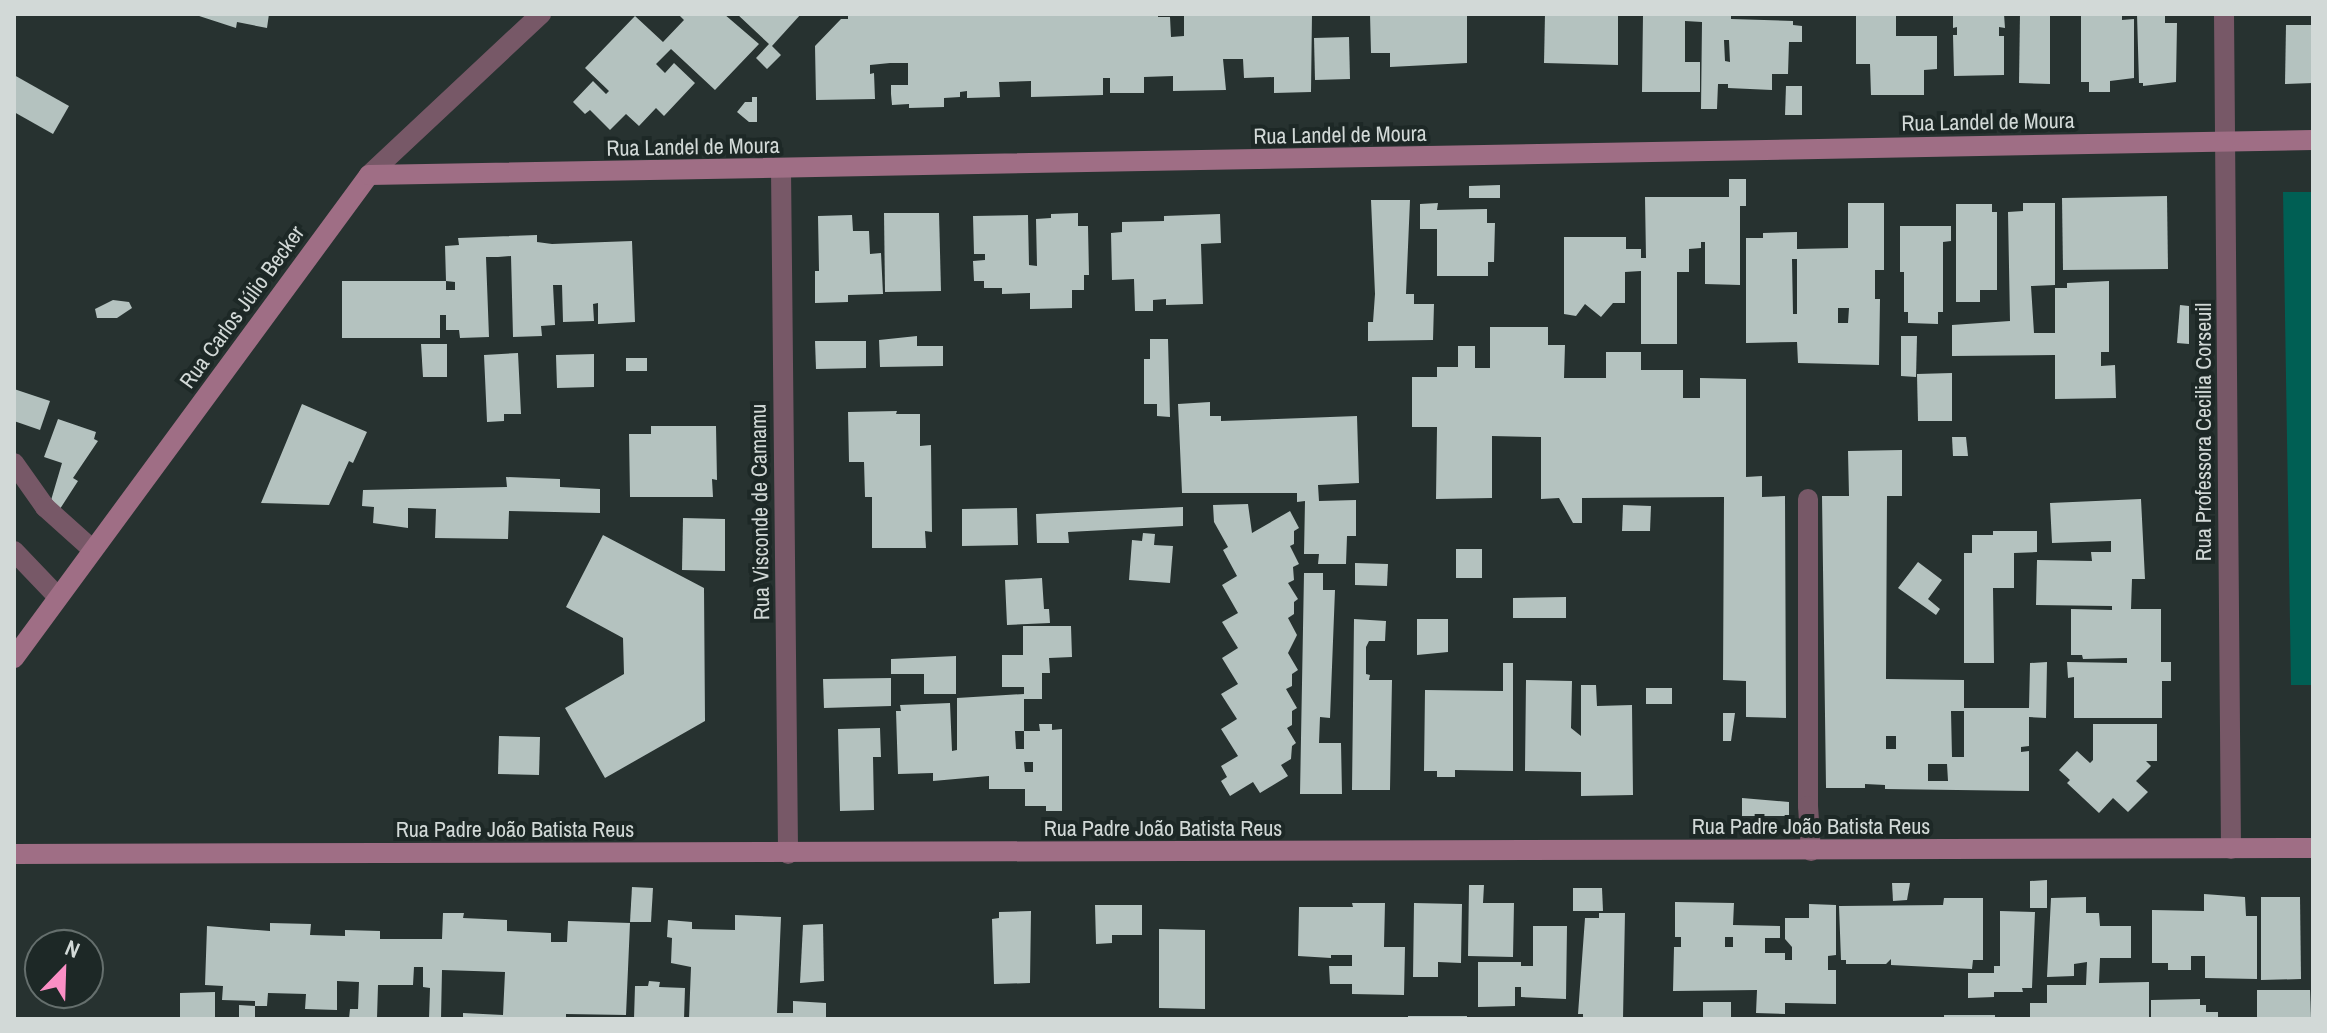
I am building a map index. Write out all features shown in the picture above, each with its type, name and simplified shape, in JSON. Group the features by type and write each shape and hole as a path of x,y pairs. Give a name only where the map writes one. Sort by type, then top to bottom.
{"street":[{"name":"Rua Carlos Júlio Becker","path":"14,658 369,175 541,14"},
{"name":"Rua Professora Cecilia Corseuil","path":"2224,14 2231,849"},
{"name":"Rua Landel de Moura","path":"369,175 2313,140"},
{"name":"Rua Visconde de Camamu","path":"781,169 788,854"},
{"path":"14,463 45,507 93,550"},
{"path":"1808,499 1808,806 1811,851"},
{"path":"14,551 58,597"},
{"name":"Rua Padre João Batista Reus","path":"14,854 2313,848"}],"green space":[{"path":"2283,192 2313,192 2313,685 2291,685"}],"building":[{"path":"193,14 269,14 267,28 237,22 236,28"},
{"path":"678,14 724,14 759,44 715,90 671,49 656,64 665,73 674,63 695,83 664,116 656,108 639,126 626,114 610,130 590,110 585,114 573,102 593,81 606,94 609,91 585,68 635,16 663,42 684,20"},
{"path":"737,14 801,14 772,46 781,55 767,69 756,58 769,44"},
{"path":"848,14 1158,14 1158,17 1170,17 1171,37 1184,36 1184,14 1312,14 1311,92 1274,93 1274,77 1244,78 1243,59 1223,59 1226,90 1173,91 1173,76 1144,77 1144,93 1110,93 1110,78 1103,78 1103,95 1031,97 1031,81 999,82 1000,97 967,98 967,91 960,92 960,97 944,98 944,107 909,108 909,104 892,105 891,94 891,85 908,85 908,63 890,63 870,65 870,74 874,73 875,99 816,100 815,46 841,19 848,19"},
{"path":"1370,14 1467,14 1467,63 1390,67 1390,53 1371,53"},
{"path":"1545,14 1618,14 1618,65 1544,63"},
{"path":"1643,14 1731,14 1731,19 1793,21 1793,25 1802,26 1802,42 1789,42 1788,74 1772,74 1772,90 1728,88 1728,84 1718,84 1717,109 1701,109 1702,22 1685,21 1685,62 1700,62 1700,92 1642,92","holes":["1724,40 1729,40 1730,62 1725,61"]},
{"path":"1856,14 1896,14 1896,36 1937,36 1937,69 1924,70 1924,95 1871,95 1870,64 1856,64"},
{"path":"1953,14 2004,14 2005,28 1999,27 1999,36 2004,36 2004,75 1954,76 1953,35 1957,35 1957,27 1953,28"},
{"path":"2020,14 2050,14 2050,84 2019,83"},
{"path":"2122,14 2122,20 2134,19 2134,78 2110,81 2110,92 2089,92 2089,82 2081,82 2081,16"},
{"path":"2137,14 2165,14 2165,23 2177,23 2176,82 2143,86 2139,83"},
{"path":"2286,25 2313,25 2313,83 2285,84"},
{"path":"1349,37 1350,79 1315,80 1314,38"},
{"path":"14,75 69,106 53,134 14,112"},
{"path":"1786,86 1802,86 1802,115 1785,115"},
{"path":"752,97 757,97 757,122 749,122 737,112 745,102 752,102"},
{"path":"1729,179 1746,179 1746,206 1740,206 1740,285 1705,284 1705,242 1701,242 1701,248 1689,249 1689,272 1677,272 1677,344 1641,344 1641,271 1625,272 1625,303 1613,303 1601,317 1585,304 1576,316 1564,314 1564,237 1626,237 1626,249 1641,249 1641,258 1646,258 1645,197 1729,197"},
{"path":"1500,185 1500,198 1469,198 1469,186"},
{"path":"2167,196 2168,269 2063,270 2062,198"},
{"path":"1371,200 1410,200 1406,294 1414,294 1414,304 1434,304 1433,340 1368,341 1368,322 1373,322 1375,294"},
{"path":"1438,203 1437,210 1487,209 1487,223 1495,223 1494,262 1488,262 1488,276 1437,276 1437,229 1420,229 1420,204"},
{"path":"1848,203 1884,203 1884,270 1875,270 1875,299 1880,299 1879,365 1798,363 1797,342 1746,343 1746,238 1763,238 1763,233 1797,232 1797,249 1848,248","holes":["1792,259 1797,259 1797,314 1793,314","1838,308 1849,308 1848,323 1838,323"]},
{"path":"2023,203 2055,203 2055,285 2031,286 2034,333 2055,333 2055,288 2067,288 2067,283 2109,281 2109,352 2101,352 2101,366 2115,365 2116,398 2055,399 2055,355 1952,356 1952,325 2010,321 2008,212 2023,211"},
{"path":"1956,204 1992,204 1992,212 1997,212 1997,290 1980,290 1980,302 1956,302"},
{"path":"884,213 939,213 941,291 885,292"},
{"path":"1078,213 1078,226 1088,226 1089,275 1084,275 1084,290 1072,290 1072,308 1030,309 1030,293 1002,294 1002,288 984,288 984,281 974,281 973,261 985,260 985,254 974,254 973,216 1028,215 1029,265 1037,266 1036,219 1051,218 1051,214"},
{"path":"1220,214 1221,243 1201,244 1203,304 1166,305 1166,299 1153,300 1153,311 1135,311 1134,279 1112,280 1111,233 1122,232 1122,222 1164,221 1164,216"},
{"path":"852,215 853,231 869,231 870,254 881,253 883,294 848,295 848,302 815,303 815,271 819,271 818,216"},
{"path":"1900,226 1951,226 1951,241 1943,242 1943,312 1938,312 1938,324 1908,323 1908,312 1904,312 1904,272 1900,272"},
{"path":"537,235 537,242 552,244 632,241 635,322 598,324 598,303 593,304 594,321 563,322 562,285 553,285 555,325 541,326 542,336 513,337 511,256 486,257 489,337 460,338 459,330 446,330 446,315 440,315 440,338 342,338 342,281 446,281 445,246 459,245 458,238","holes":["446,281 455,282 455,290 446,290"]},
{"path":"113,300 129,302 132,308 117,318 97,318 95,309"},
{"path":"2180,305 2189,306 2189,344 2177,343"},
{"path":"1490,327 1548,327 1548,345 1565,345 1564,378 1606,378 1606,352 1641,352 1641,370 1683,370 1683,398 1700,398 1700,378 1746,379 1746,477 1762,476 1762,497 1785,496 1786,718 1746,717 1746,681 1723,680 1724,497 1582,498 1582,523 1573,523 1559,498 1541,499 1541,437 1492,436 1492,498 1436,499 1437,427 1412,427 1412,377 1437,377 1437,367 1458,367 1458,346 1475,346 1475,368 1490,368"},
{"path":"917,336 917,346 943,346 943,366 880,367 879,340"},
{"path":"1901,336 1917,336 1916,377 1901,376"},
{"path":"1150,339 1168,339 1170,417 1157,416 1157,404 1144,404 1144,359 1150,359"},
{"path":"815,341 866,341 866,368 816,369"},
{"path":"421,344 447,344 447,377 423,377"},
{"path":"518,353 521,414 504,414 504,421 487,422 484,355"},
{"path":"594,354 594,387 557,388 556,355"},
{"path":"626,358 647,358 647,371 626,371"},
{"path":"1952,373 1952,421 1918,421 1917,374"},
{"path":"14,389 50,401 40,430 14,421"},
{"path":"1210,402 1210,416 1221,416 1221,421 1357,416 1359,483 1318,485 1319,501 1356,500 1356,536 1347,536 1346,564 1318,564 1319,554 1304,554 1305,501 1297,502 1297,493 1182,493 1178,404"},
{"path":"302,404 367,432 353,463 349,461 329,505 261,503"},
{"path":"897,411 896,414 920,414 920,446 931,445 932,532 925,531 926,548 872,548 872,497 865,497 864,462 849,462 848,412"},
{"path":"58,419 96,432 94,439 98,441 73,478 78,481 58,512 49,507 62,463 44,457"},
{"path":"651,426 716,426 717,480 712,479 713,497 630,497 629,434 651,434"},
{"path":"1952,437 1966,437 1968,456 1953,456"},
{"path":"1902,450 1902,496 1887,496 1886,679 1964,680 1964,708 2029,708 2030,663 2047,662 2046,718 2029,717 2029,746 2021,747 2021,752 2029,751 2029,791 1885,789 1885,785 1865,784 1865,788 1826,788 1822,496 1849,496 1848,451","holes":["1951,711 1964,711 1964,757 1952,757","1886,736 1896,736 1896,749 1886,749","1928,764 1947,764 1948,781 1928,781"]},
{"path":"506,477 560,479 560,487 600,489 600,513 509,511 508,539 435,538 436,509 408,508 408,528 373,523 374,507 362,506 363,490 507,487"},
{"path":"2141,499 2145,579 2132,579 2131,609 2161,609 2161,662 2171,662 2171,681 2162,681 2162,718 2074,718 2074,677 2068,678 2067,662 2127,663 2127,658 2083,659 2082,655 2071,655 2071,609 2112,610 2112,606 2036,605 2037,560 2092,561 2091,552 2111,552 2111,541 2052,543 2050,503"},
{"path":"1248,504 1252,533 1290,511 1299,528 1294,531 1294,544 1290,546 1299,564 1293,567 1294,580 1288,583 1298,599 1294,602 1294,614 1288,618 1297,635 1288,653 1298,670 1292,674 1292,686 1286,689 1297,708 1292,711 1292,725 1287,728 1296,743 1292,746 1291,759 1281,765 1288,776 1260,793 1253,782 1230,796 1221,781 1227,777 1221,766 1238,756 1221,729 1237,719 1221,694 1238,684 1222,658 1238,648 1222,622 1238,613 1222,585 1237,576 1223,550 1228,547 1214,522 1213,505"},
{"path":"1623,505 1651,506 1650,531 1622,531"},
{"path":"1183,507 1183,526 1068,532 1069,543 1037,543 1036,514"},
{"path":"1017,508 1018,545 962,546 962,509"},
{"path":"683,518 725,519 725,571 682,570"},
{"path":"1993,531 2037,531 2037,552 2014,553 2014,588 1993,588 1994,663 1964,663 1964,553 1972,553 1972,535 1993,535"},
{"path":"1143,533 1155,534 1154,545 1173,546 1170,583 1129,580 1132,540 1142,541"},
{"path":"603,535 704,588 705,721 605,778 565,708 624,674 623,638 566,607"},
{"path":"1456,549 1482,549 1482,578 1456,578"},
{"path":"1918,562 1942,580 1928,599 1940,609 1936,615 1898,588"},
{"path":"1355,563 1388,564 1387,586 1355,585"},
{"path":"1304,573 1323,573 1323,590 1335,590 1330,718 1320,717 1319,743 1341,743 1342,794 1300,794"},
{"path":"1042,578 1044,609 1049,609 1050,623 1007,625 1005,580"},
{"path":"1566,597 1566,618 1513,618 1513,598"},
{"path":"1354,619 1386,621 1385,641 1369,641 1366,647 1366,674 1370,675 1369,680 1392,680 1390,790 1352,790"},
{"path":"1417,619 1448,619 1448,652 1417,655"},
{"path":"1023,626 1071,626 1072,657 1049,658 1050,673 1042,673 1042,699 1024,699 1024,731 1040,731 1039,724 1052,724 1052,730 1062,729 1062,811 1046,811 1046,806 1025,806 1025,789 989,789 989,776 933,781 933,773 898,774 896,711 901,711 900,705 950,703 952,751 957,750 957,698 1024,694 1024,687 1002,687 1002,655 1023,655","holes":["1015,731 1024,731 1024,749 1016,749","1024,762 1033,762 1033,772 1025,772"]},
{"path":"956,656 956,694 924,694 924,674 891,674 891,659"},
{"path":"1503,663 1513,663 1513,771 1455,770 1455,777 1437,777 1437,771 1424,771 1425,690 1503,691"},
{"path":"891,678 891,706 824,708 823,679"},
{"path":"1526,680 1572,681 1571,728 1581,736 1581,685 1596,685 1597,706 1632,705 1633,795 1581,796 1581,772 1525,771"},
{"path":"1646,688 1672,688 1672,704 1646,704"},
{"path":"1723,713 1735,713 1731,741 1723,741"},
{"path":"2093,724 2157,724 2157,761 2146,761 2151,766 2136,781 2148,792 2128,812 2113,798 2099,813 2067,783 2070,780 2059,770 2077,751 2090,763 2093,760"},
{"path":"880,728 881,757 873,757 874,810 840,811 838,729"},
{"path":"499,736 540,737 539,775 498,774"},
{"path":"1742,798 1789,802 1789,816 1742,816"},
{"path":"2047,880 2047,908 2030,908 2030,881"},
{"path":"1892,883 1910,883 1907,900 1893,901"},
{"path":"1469,885 1484,885 1483,903 1514,903 1513,957 1468,956"},
{"path":"632,887 653,888 651,922 630,922"},
{"path":"1573,888 1602,888 1603,911 1573,911"},
{"path":"2204,894 2245,897 2246,916 2257,916 2257,979 2205,978 2205,956 2191,956 2191,970 2168,970 2168,963 2152,963 2152,910 2204,911"},
{"path":"2086,897 2086,913 2099,913 2100,926 2131,926 2131,958 2100,958 2099,983 2149,982 2149,1019 2030,1019 2030,1003 2047,1003 2047,985 2086,985 2087,962 2074,964 2074,976 2047,977 2051,898"},
{"path":"2261,897 2300,897 2301,979 2261,980"},
{"path":"1944,898 1983,898 1983,960 1973,960 1972,969 1891,965 1891,959 1886,964 1846,964 1846,960 1841,960 1839,906 1943,905"},
{"path":"1675,902 1734,903 1733,925 1780,926 1780,938 1765,938 1765,953 1785,953 1785,960 1792,960 1792,947 1785,939 1785,918 1809,918 1809,904 1836,905 1836,955 1828,956 1828,970 1836,970 1836,1004 1785,1003 1785,1014 1756,1013 1757,990 1673,991 1674,947 1681,947 1681,937 1675,937","holes":["1725,937 1733,937 1733,947 1725,947"]},
{"path":"1352,903 1385,903 1384,947 1405,947 1404,995 1352,994 1352,984 1330,984 1329,966 1352,966 1352,955 1331,955 1331,958 1298,956 1299,907 1353,907"},
{"path":"1414,903 1462,904 1461,963 1438,962 1438,977 1413,977"},
{"path":"1095,905 1142,905 1142,935 1112,935 1112,943 1096,944"},
{"path":"1031,911 1030,983 994,984 992,919 999,918 999,912"},
{"path":"2000,911 2035,912 2032,988 2022,988 2023,992 1994,992 1994,997 1968,998 1968,973 1994,973 1994,966 2000,966"},
{"path":"443,913 464,913 463,918 507,920 507,931 551,933 551,942 567,942 568,921 630,923 626,1015 566,1014 566,1019 463,1019 463,1013 503,1015 505,972 442,970 441,1019 429,1019 430,988 423,987 423,967 414,967 413,985 378,985 377,1019 349,1019 350,1009 358,1009 359,982 337,981 337,1010 305,1009 306,994 268,993 267,1006 255,1006 255,1001 222,1000 223,986 205,985 207,926 270,931 270,923 311,924 310,935 345,936 345,930 380,931 380,939 442,939"},
{"path":"1599,913 1625,913 1623,1019 1583,1019 1583,1014 1578,1014 1585,918 1599,918"},
{"path":"735,915 781,917 777,1013 793,1013 793,1001 826,1003 826,1019 689,1019 691,967 671,963 672,938 667,937 668,920 692,922 692,929 735,930"},
{"path":"823,924 824,981 800,983 803,925"},
{"path":"1533,926 1567,926 1566,999 1521,997 1521,987 1515,987 1515,1006 1478,1007 1478,962 1521,962 1521,966 1533,966"},
{"path":"1159,929 1205,930 1205,1009 1159,1008"},
{"path":"649,981 660,982 659,987 685,988 684,1019 634,1019 635,986 648,986"},
{"path":"2257,990 2310,990 2311,1019 2257,1019"},
{"path":"215,992 215,1019 180,1019 180,993"},
{"path":"2200,999 2200,1005 2206,1005 2206,1012 2218,1012 2218,1019 2151,1019 2151,1000"},
{"path":"1703,1002 1731,1002 1731,1019 1703,1019"},
{"path":"239,1005 255,1006 255,1019 239,1019"},
{"path":"1944,1015 1995,1015 1995,1019 1944,1019"},
{"path":"1408,1016 1467,1016 1467,1019 1408,1019"}]}
